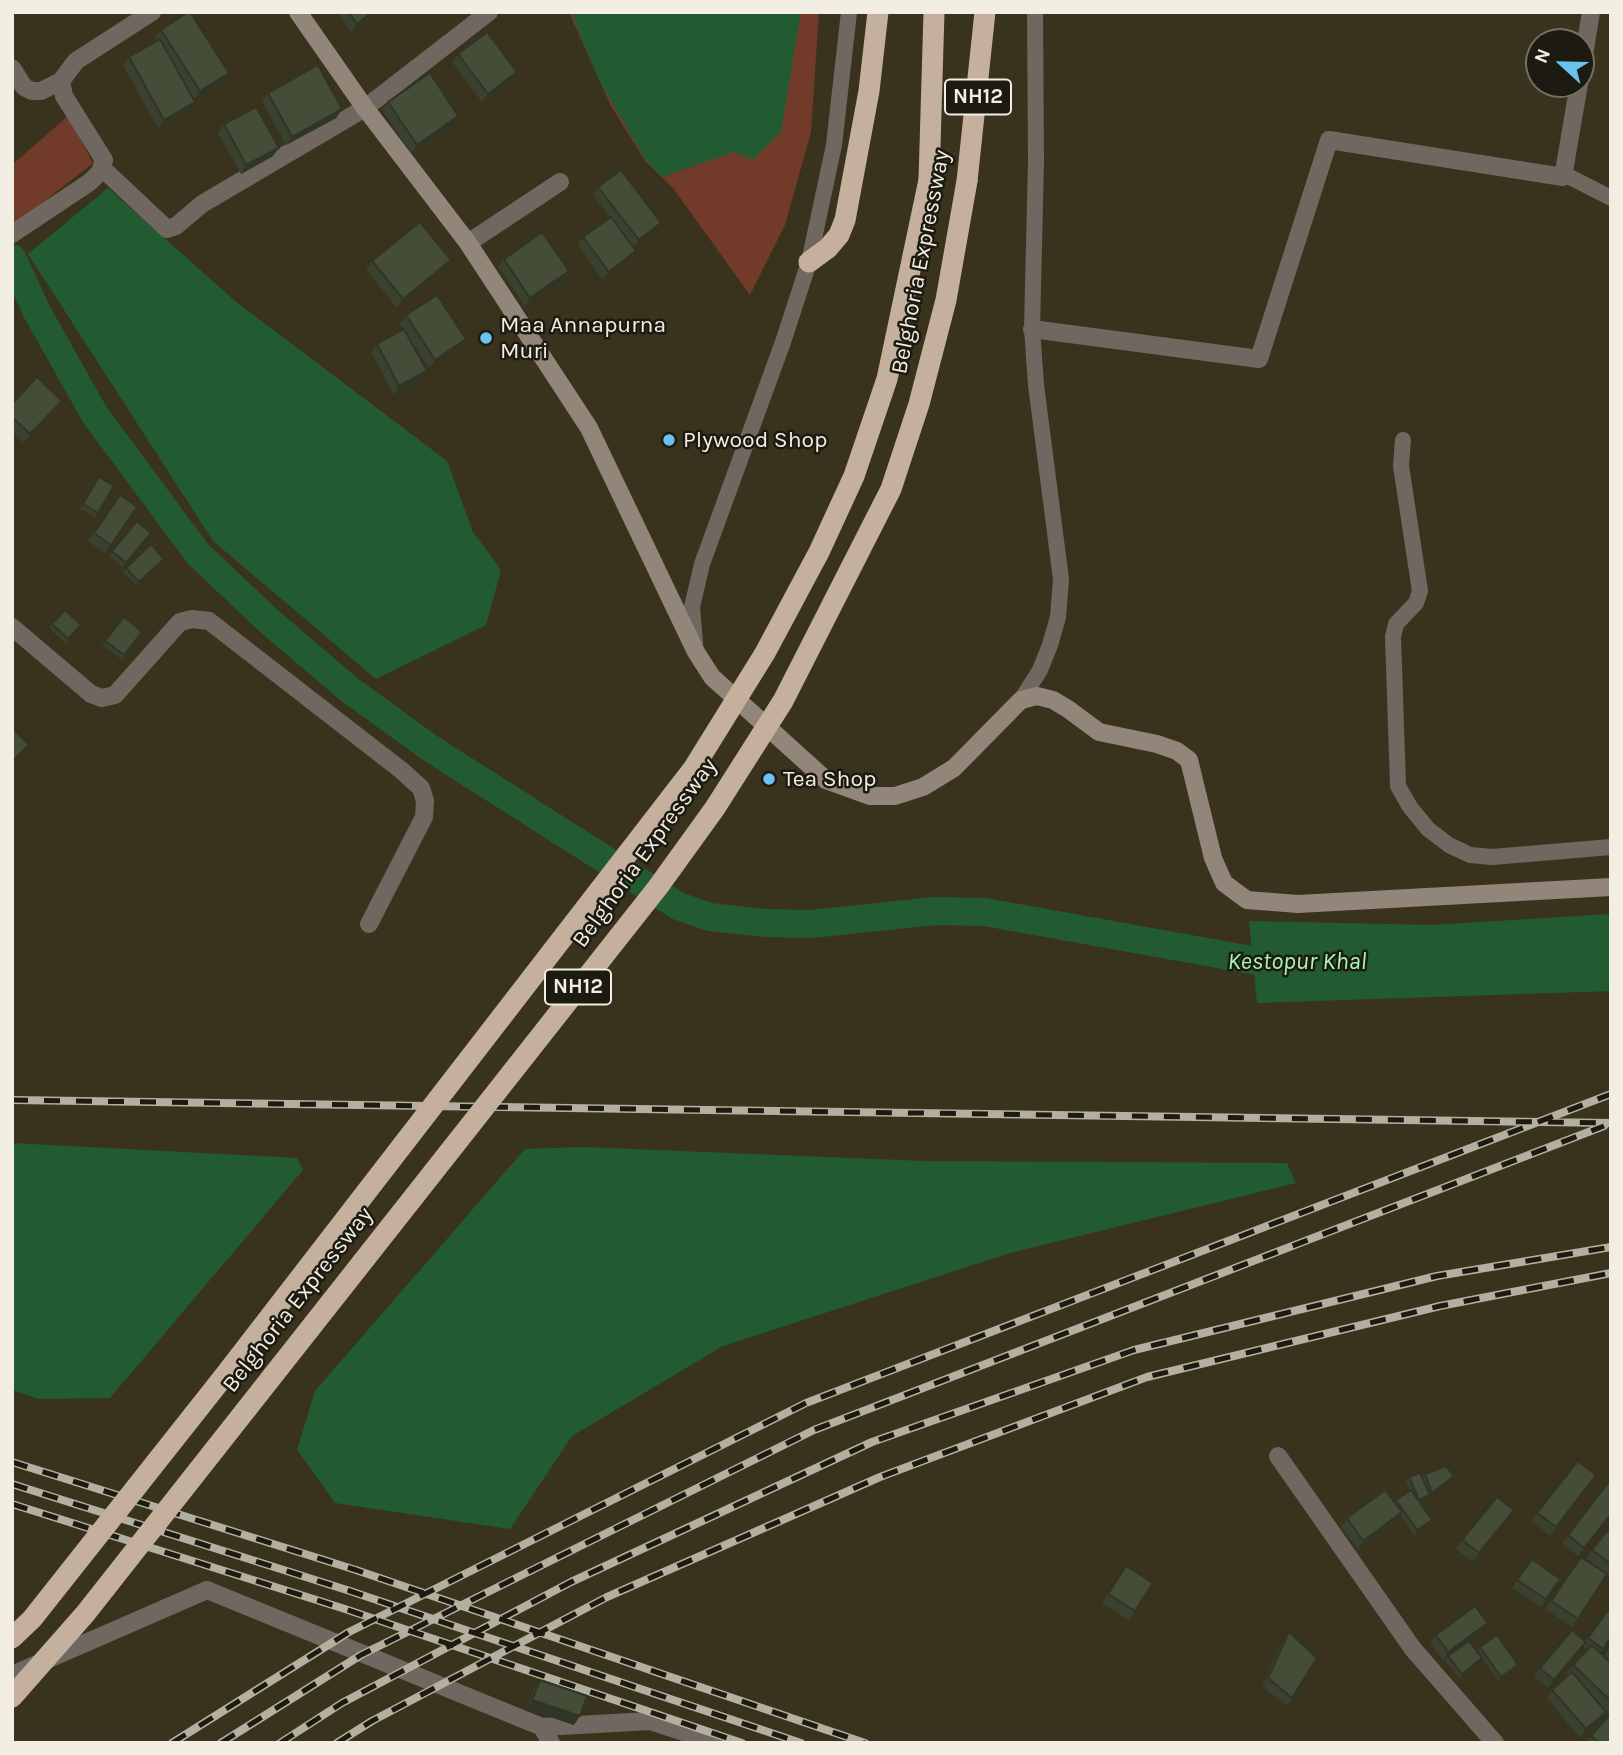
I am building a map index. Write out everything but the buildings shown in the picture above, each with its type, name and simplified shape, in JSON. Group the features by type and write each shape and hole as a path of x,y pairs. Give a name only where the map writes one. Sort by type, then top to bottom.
{"highway":[{"path":"809,262 828,248 839,235 848,208 869,90 878,12"},
{"name":"Belghoria Expressway","path":"12,1638 40,1608 225,1375 629,852 693,768 765,653 819,552 854,476 887,379 929,180 933,12"},
{"name":"Belghoria Expressway","path":"12,1697 85,1614 657,887 715,808 783,701 891,489 919,404 946,300 967,181 985,12"}],"street":[{"path":"12,68 24,87 41,91 61,81 76,61 152,12"},
{"path":"298,12 365,108 467,243 589,428 696,652 712,677 826,780 870,796 895,796 923,787 954,768 1021,700 1037,696 1053,700 1099,732 1157,744 1177,751 1189,761 1213,858 1224,883 1247,900 1298,904 1611,887"},
{"path":"102,168 167,229 176,226 202,204 365,108 489,12"},
{"path":"19,230 90,182 102,168 104,160 64,96 61,81"},
{"path":"1032,330 1259,359 1329,140 1563,177 1577,98"},
{"path":"467,243 560,182"},
{"path":"12,626 91,694 103,698 115,695 180,622 192,619 209,621 401,770 421,788 425,801 424,817 369,924"},
{"path":"1278,1455 1412,1648 1495,1743"},
{"path":"12,1675 207,1590 547,1735 650,1721 717,1743"}],"lane":[{"path":"696,652 692,607 702,564 783,342 809,262 834,145 849,12"},
{"path":"1021,700 1040,670 1050,645 1058,617 1060,579 1032,330 1036,148 1035,12"},
{"path":"1564,174 1611,198"},
{"path":"1403,440 1401,466 1420,591 1416,603 1396,624 1393,637 1398,786 1410,807 1428,829 1449,845 1470,855 1492,857 1611,847"}],"shaded area":[{"path":"569,12 819,12 811,132 785,225 750,295 673,188 645,161 611,106"},
{"path":"68,116 93,163 13,226 12,165"}],"water":[{"path":"571,12 801,12 781,132 753,160 734,152 662,177 646,161 598,78"},
{"path":"108,188 235,301 447,461 473,532 501,570 486,625 376,679 213,541 28,254"},
{"name":"Kestopur Khal","path":"1611,914 1611,991 1257,1003 1249,921 1431,925"},
{"path":"12,1143 297,1158 303,1170 110,1398 39,1399 12,1390"},
{"path":"583,1147 925,1161 1287,1163 1296,1183 1010,1253 723,1346 572,1436 510,1529 335,1503 297,1450 315,1391 525,1149"}],"waterway":[{"path":"12,258 37,312 95,415 198,554 270,622 350,690 430,748 678,906 710,917 765,923 811,924 935,911 985,912 1290,967"}],"railway":[{"path":"172,1743 349,1632 806,1403 1611,1094"},
{"path":"12,1100 1611,1123"},
{"path":"221,1743 361,1655 814,1430 1604,1126"},
{"path":"280,1743 342,1703 571,1582 872,1442 1134,1350 1437,1276 1611,1247"},
{"path":"337,1743 372,1721 607,1597 880,1477 1147,1377 1440,1306 1611,1273"},
{"path":"12,1462 356,1570 865,1743"},
{"path":"12,1484 350,1591 801,1743"},
{"path":"12,1504 345,1609 742,1743"}],"place":[{"name":"Maa Annapurna Muri","path":"486,338"},
{"name":"Plywood Shop","path":"669,440"},
{"name":"Tea Shop","path":"769,779"}]}
